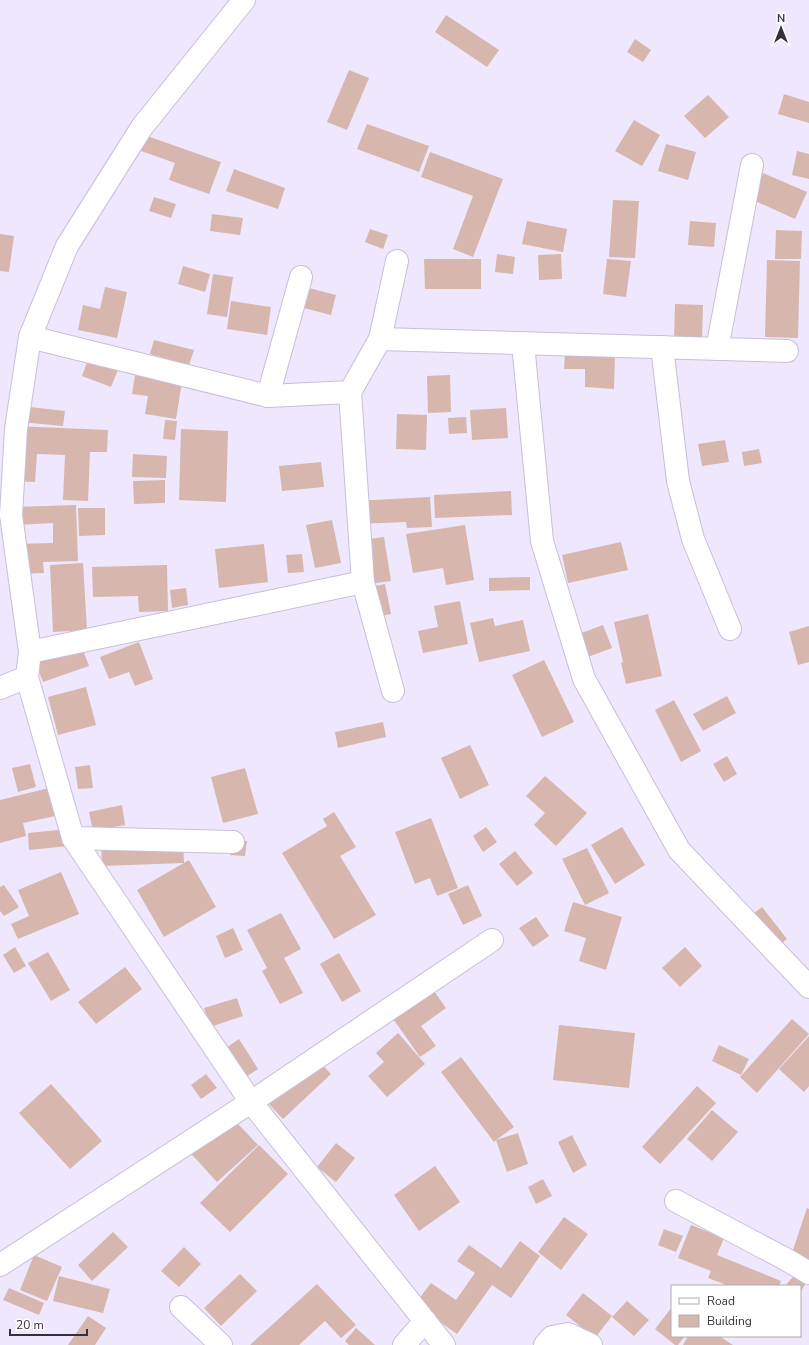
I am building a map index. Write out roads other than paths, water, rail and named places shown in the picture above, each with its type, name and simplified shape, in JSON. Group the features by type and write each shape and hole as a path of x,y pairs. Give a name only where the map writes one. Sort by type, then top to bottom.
{"street":[{"path":"244,0 142,127 66,246 30,338 16,429 5,516 30,652 27,677 73,838 251,1102 444,1345"},
{"path":"717,349 752,165"},
{"path":"393,691 363,582 350,392 380,339 396,261"},
{"path":"268,396 301,277"},
{"path":"30,338 268,396 350,392"},
{"path":"380,339 787,351"},
{"path":"523,344 542,541 584,680 679,850 809,988"},
{"path":"662,347 678,481 693,539 730,629"},
{"path":"30,652 363,582"},
{"path":"0,688 27,677"},
{"path":"73,838 233,842"},
{"path":"0,1265 251,1102 492,940"},
{"path":"676,1201 809,1273"},
{"path":"182,1306 221,1345"},
{"path":"404,1345 425,1320"},
{"path":"545,1345 552,1337 568,1334 591,1345"}]}
